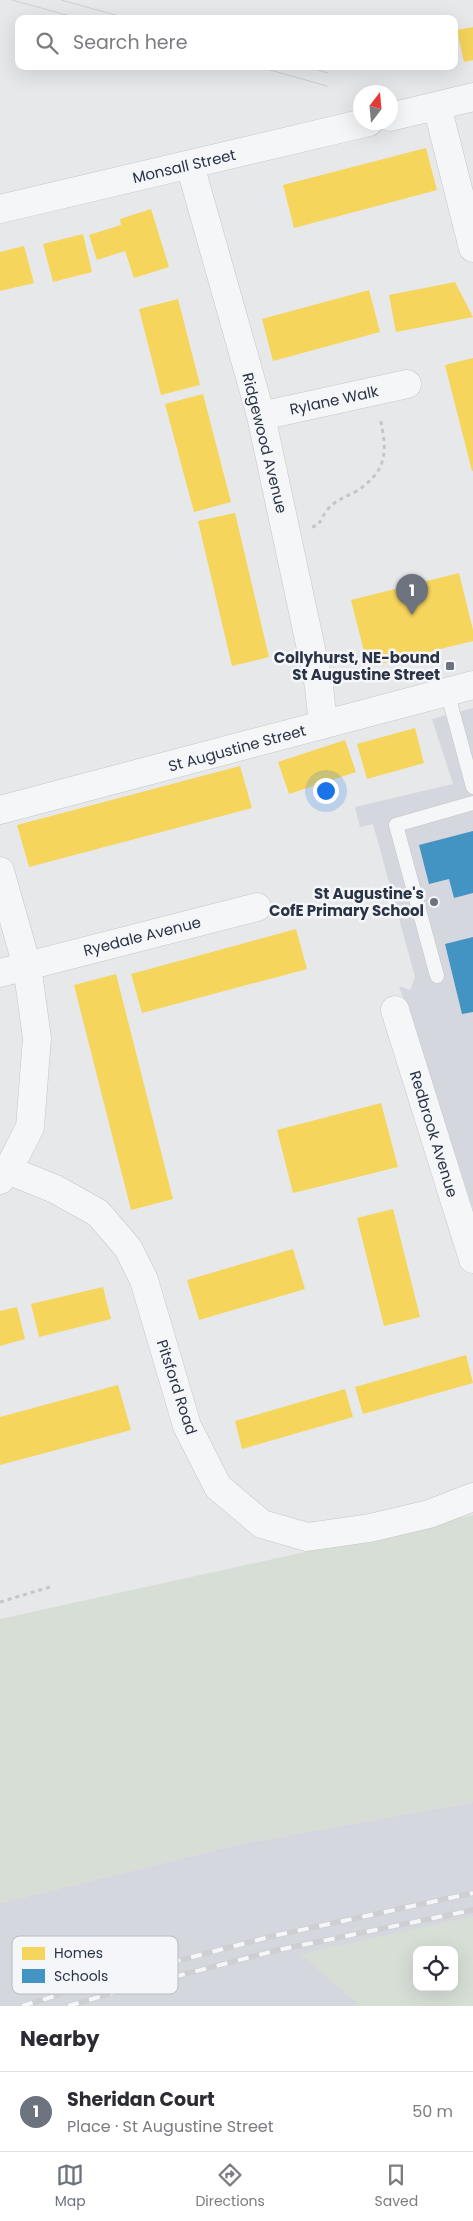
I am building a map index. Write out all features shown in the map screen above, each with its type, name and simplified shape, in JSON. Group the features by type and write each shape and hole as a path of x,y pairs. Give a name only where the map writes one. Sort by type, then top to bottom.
{"street":[{"path":"398,115 473,97"},
{"path":"437,106 473,248"},
{"name":"Monsall Street","path":"0,209 353,126"},
{"name":"Ridgewood Avenue","path":"190,165 261,416 319,686 323,725"},
{"name":"Rylane Walk","path":"261,416 407,384"},
{"name":"St Augustine Street","path":"0,810 473,685"},
{"path":"0,871 27,966 37,1038 30,1127 4,1175"},
{"name":"Ryedale Avenue","path":"0,973 257,907"},
{"name":"Redbrook Avenue","path":"395,1010 473,1259"},
{"name":"Pitsford Road","path":"4,1175 55,1189 98,1213 128,1248 144,1280 187,1426 218,1487 262,1524 307,1537 370,1528 429,1514 473,1497"}],"lane":[{"path":"447,692 473,787"},
{"path":"437,976 396,824 473,803"}],"path":[{"path":"287,535 318,525 328,509 340,499 369,482 378,473 385,451 385,440 374,390"},
{"path":"0,1602 50,1587"}],"shaded area":[{"name":"St Augustine's CofE Primary School","path":"473,708 473,1209 399,986 410,990 415,977 373,824 360,827 355,807 453,784 432,719"},
{"path":"473,1515 473,1802 245,1843 0,1903 0,1619"},
{"path":"473,1802 473,2006 0,2006 0,1903 245,1843"},
{"path":"473,1916 473,2006 360,2006 300,1954"}],"building: Homes":[{"path":"473,27 473,60 464,62 458,30"},
{"path":"426,148 437,190 294,228 283,185"},
{"path":"151,209 169,267 134,278 125,251 97,260 89,235 121,225 120,219"},
{"path":"83,234 92,272 53,282 43,244"},
{"path":"24,246 34,283 0,291 0,252"},
{"path":"455,282 473,317 396,332 389,295"},
{"path":"369,290 380,332 273,361 262,319"},
{"path":"178,299 200,385 161,395 139,309"},
{"path":"473,358 473,471 472,471 445,365"},
{"path":"203,394 231,502 194,512 165,404"},
{"path":"235,513 269,657 232,666 198,521"},
{"path":"459,573 473,630 473,641 368,667 351,600"},
{"path":"415,728 424,763 367,779 357,744"},
{"path":"345,740 356,772 289,794 278,762"},
{"path":"240,766 252,808 29,867 17,825"},
{"path":"296,929 307,969 142,1013 131,974"},
{"path":"116,974 173,1199 131,1210 74,985"},
{"path":"381,1103 398,1167 293,1193 277,1130"},
{"path":"393,1209 420,1317 384,1326 357,1218"},
{"path":"293,1249 305,1289 199,1320 187,1280"},
{"path":"103,1287 111,1319 39,1337 31,1304"},
{"path":"17,1307 25,1339 0,1346 0,1311"},
{"path":"466,1355 473,1383 363,1414 355,1387"},
{"path":"118,1385 131,1430 0,1465 0,1417"},
{"path":"345,1389 353,1417 242,1449 235,1421"}],"building: Schools":[{"path":"473,831 473,893 454,898 449,879 429,884 419,845"},
{"path":"473,937 473,1012 462,1014 445,944"}],"tram line":[{"path":"12,0 66,15"},
{"path":"61,0 115,15"},
{"path":"270,70 327,86"},
{"path":"318,70 328,73"}],"railway":[{"path":"178,1961 273,1936 473,1893"},
{"path":"178,1976 278,1950 473,1910"},
{"path":"22,2006 61,1994"},
{"path":"68,2006 110,1994"}],"place":[{"name":"Sheridan Court","path":"412,615"},
{"name":"Collyhurst, NE-bound St Augustine Street","path":"450,666"},
{"name":"St Augustine's CofE Primary School","path":"434,902"}]}
